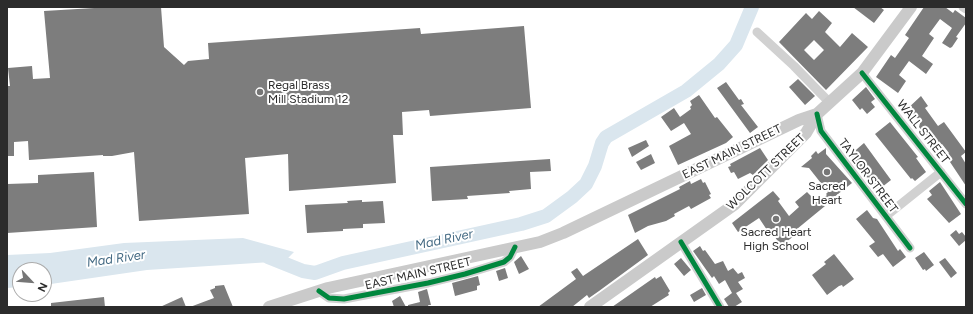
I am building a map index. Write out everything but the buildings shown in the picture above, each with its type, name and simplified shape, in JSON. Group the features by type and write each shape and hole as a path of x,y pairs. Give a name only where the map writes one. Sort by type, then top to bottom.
{"main road":[{"name":"EAST MAIN STREET","path":"269,307 319,291 546,240 563,233 798,120 817,114 862,73 912,7"},
{"name":"WOLCOTT STREET","path":"590,307 741,198 806,133 817,114"}],"street":[{"path":"757,32 794,66 830,103"},
{"name":"WALL STREET","path":"862,73 966,204"},
{"name":"TAYLOR STREET","path":"817,114 820,131 910,248"},
{"path":"886,216 941,172"},
{"path":"681,242 720,307"},
{"name":"EAST MAIN STREET","path":"319,291 329,298 344,299 428,283 504,262 510,257 515,247"}],"water":[{"path":"243,238 294,252 287,259 284,266 271,262 147,270 52,284 52,262 12,262 12,288 7,288 7,255 50,253 124,243"}],"waterway":[{"name":"Mad River","path":"268,257 303,271 315,273 343,263 521,224 546,216 572,197 586,184 595,166 602,143 606,137 686,91 719,64 736,45 752,7"}],"cycle path":[{"path":"862,73 966,204"},
{"path":"817,114 821,131 910,248"},
{"path":"681,242 720,307"},
{"path":"319,291 329,298 344,299 428,283 504,262 510,257 515,247"}],"place":[{"name":"Regal Brass Mill Stadium 12","path":"260,92"},
{"name":"Sacred Heart","path":"827,172"},
{"name":"Sacred Heart High School","path":"776,219"}]}
